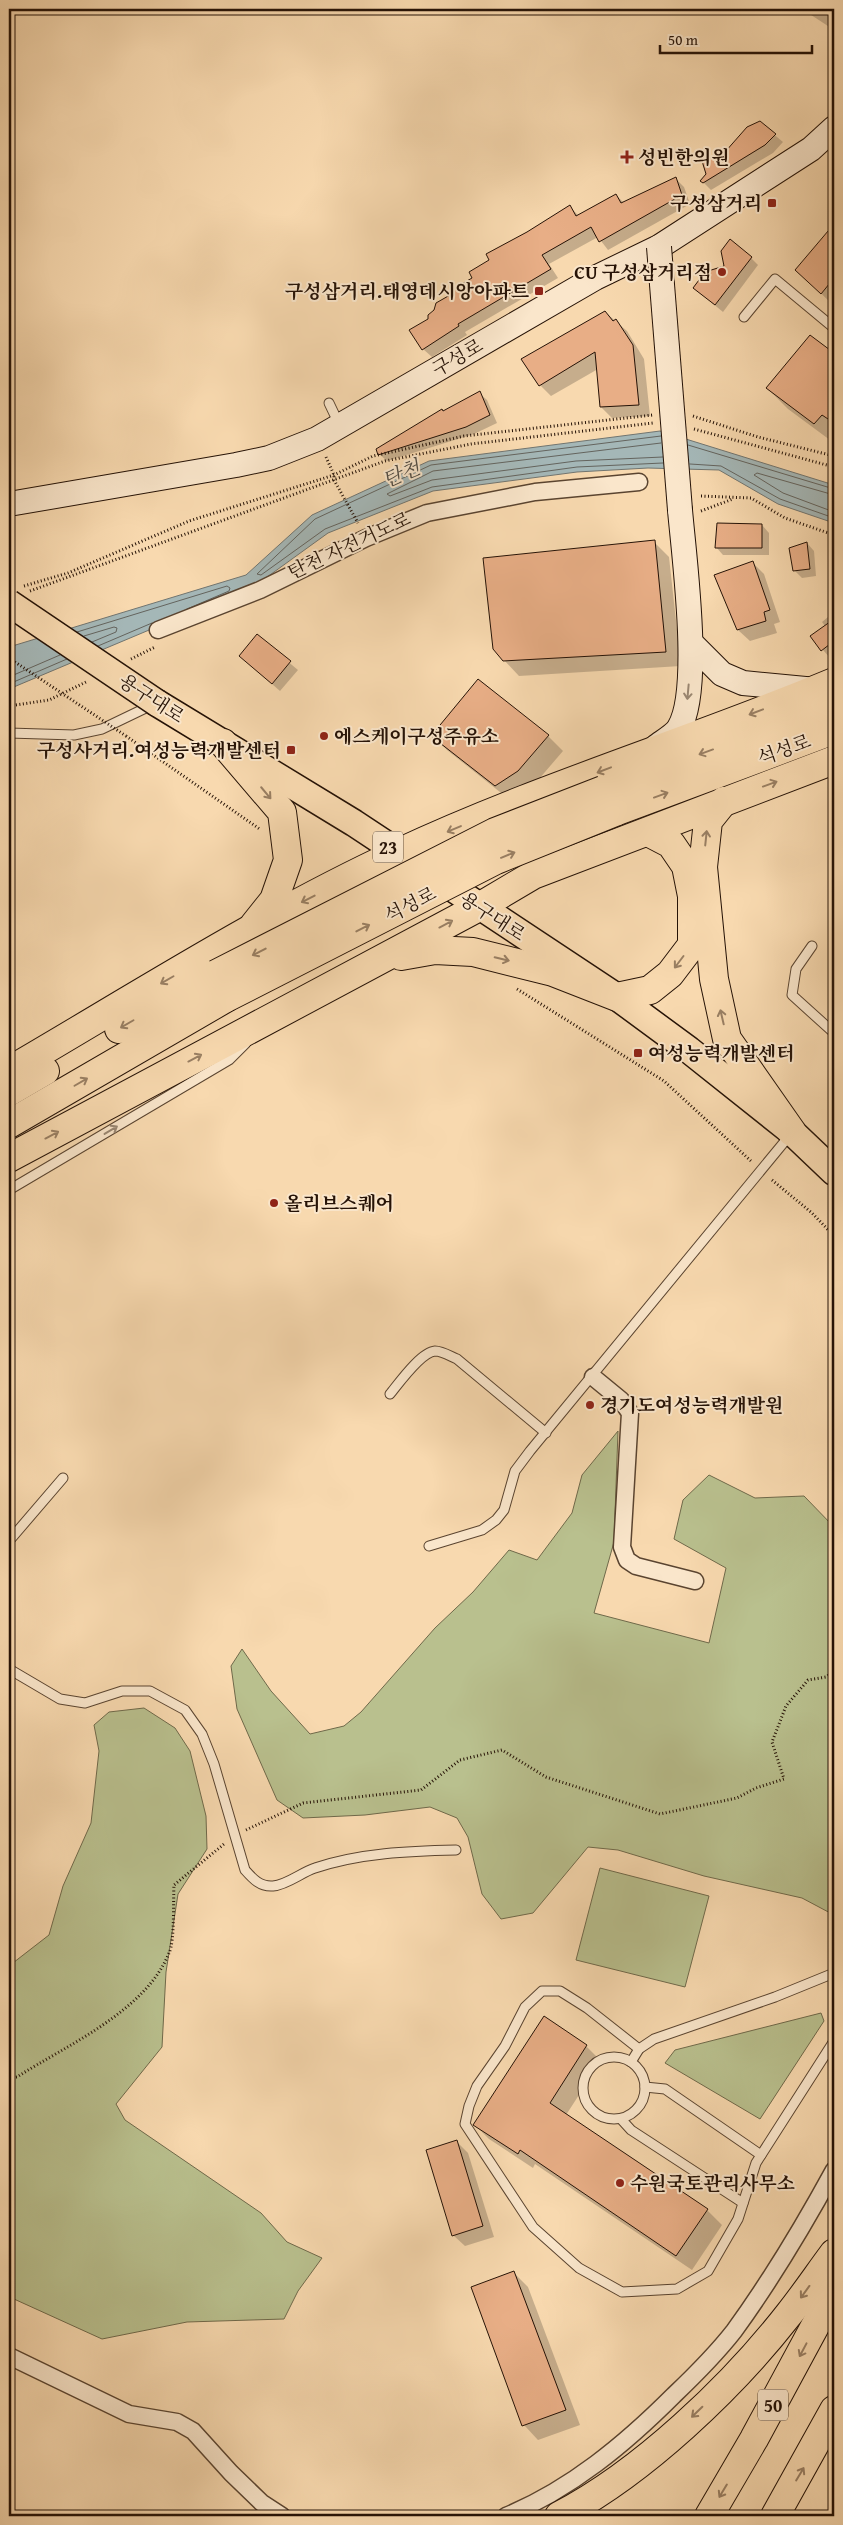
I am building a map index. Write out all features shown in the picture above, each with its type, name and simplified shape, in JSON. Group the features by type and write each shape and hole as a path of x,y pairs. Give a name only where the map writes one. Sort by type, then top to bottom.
{"highway":[{"path":"9,1071 251,929 397,853 499,810 648,753 828,692"},
{"name":"석성로","path":"9,1092 221,986 496,860 609,801 828,692"},
{"name":"석성로","path":"609,801 834,730"},
{"path":"223,743 282,812 288,860 274,900 251,929"},
{"path":"9,1158 479,906 533,875 834,760"},
{"path":"568,785 550,804 548,815 551,827 569,844 596,852"},
{"path":"724,801 708,821 703,867 714,979 727,1039 792,1132"},
{"path":"353,973 395,957 435,950 473,952 553,972 616,997 650,990 670,974 692,945 692,896 686,866 671,844 648,832"},
{"path":"251,929 283,932 290,948 292,980 289,992 276,1014"},
{"name":"석성로","path":"9,1124 221,986"},
{"path":"559,2516 578,2506 623,2476 681,2427 735,2376 782,2322 834,2253"},
{"name":"50","path":"709,2516 754,2439 834,2291"},
{"path":"776,2516 834,2410"}],"main road":[{"name":"구성로","path":"9,504 43,500 261,460 317,439 596,278 659,247 811,149 834,128"},
{"path":"648,753 679,728 688,698 691,643 686,508 659,247"},
{"name":"용구대로","path":"18,594 157,703 354,823 616,997 689,1050 792,1132 834,1172"},
{"path":"691,643 722,674 743,683 828,692"}],"street":[{"path":"157,638 366,538 427,513 535,492 639,482"},
{"path":"593,1377 621,1400 630,1413 622,1547 627,1560 636,1566 695,1582"},
{"path":"506,2516 532,2505 587,2472 643,2426 700,2370 738,2324 803,2227 834,2170"},
{"path":"9,2356 129,2414 177,2422 193,2431 262,2503 282,2516"}],"lane":[{"path":"744,318 775,279 834,328"},
{"path":"329,403 340,427"},
{"path":"9,733 74,734 102,729 157,703"},
{"path":"812,946 796,969 792,995 834,1034"},
{"path":"9,1190 229,1060 276,1014"},
{"path":"429,1546 482,1530 496,1520 504,1510 515,1471 792,1132"},
{"path":"390,1394 424,1355 434,1351 457,1359 546,1433"},
{"path":"9,1541 63,1478"},
{"path":"9,1669 60,1699 85,1703 122,1691 150,1691 185,1710 202,1734 214,1764 245,1870 257,1884 274,1886 315,1868 357,1858 420,1851 456,1850"},
{"path":"631,2062 639,2049 654,2039 775,1997 834,1973"},
{"path":"639,2049 560,1991 542,1991 525,2007 504,2046 477,2086 469,2106 465,2124 533,2227 579,2268 622,2292 677,2289 708,2271 738,2219 756,2163 834,2041"},
{"path":"620,2119 638,2108 643,2099 645,2087 638,2069 631,2062 616,2058 601,2060 592,2066 584,2084 584,2094 593,2111 601,2116 620,2119 631,2130 743,2203"},
{"path":"645,2087 665,2090 761,2155"}],"path":[{"path":"684,412 758,437 834,456"},
{"path":"18,594 189,521 334,475 373,456 464,436 657,415"},
{"path":"18,594 385,460 471,444 656,423"},
{"path":"686,428 834,467"},
{"path":"317,439 334,475 334,480 363,531"},
{"path":"686,508 736,498"},
{"path":"686,508 736,498 751,498 785,518 834,535"},
{"path":"129,660 157,638"},
{"path":"9,658 126,736 262,831"},
{"path":"9,706 49,700 94,678"},
{"path":"515,988 664,1081 761,1170 812,1213 834,1236"}],"green space":[{"path":"618,1431 614,1542 594,1613 709,1643 726,1568 674,1539 683,1500 709,1475 755,1498 804,1496 834,1527 834,1915 802,1898 704,1876 618,1850 588,1847 533,1913 501,1919 482,1894 468,1837 457,1818 430,1807 365,1815 303,1818 277,1800 237,1709 231,1666 242,1649 271,1691 310,1734 344,1726 361,1712 435,1628 473,1592 509,1550 537,1560 572,1513 582,1475"},
{"path":"144,1708 175,1728 190,1751 206,1816 207,1849 178,1894 166,1972 162,2047 116,2104 125,2120 261,2213 287,2242 322,2258 298,2291 284,2319 187,2322 102,2339 9,2298 9,1966 49,1935 63,1886 91,1823 99,1751 94,1725 109,1712"},
{"path":"600,1868 709,1896 685,1987 576,1960"},
{"path":"821,2013 824,2021 760,2119 665,2063 675,2050"}],"water":[{"name":"탄천","path":"660,431 834,485 834,523 778,504 719,470 648,468 577,472 433,491 328,533 256,585 9,689 9,647 246,575 312,515 429,461"}],"building":[{"path":"760,121 776,134 765,145 703,183 700,181 706,174 702,161 725,152 747,127"},
{"path":"676,177 682,195 599,242 591,227 542,255 551,269 458,324 459,326 422,350 409,330 428,319 428,315 434,310 436,303 450,295 448,292 472,278 469,272 489,260 486,254 527,232 570,205 576,216 616,194 621,203"},
{"path":"834,224 834,278 821,294 795,270"},
{"name":"CU 구성삼거리점","path":"730,239 752,257 715,305 693,288 705,272 724,266 721,251"},
{"path":"605,311 613,321 616,319 633,345 639,405 600,407 595,352 539,386 521,359"},
{"path":"810,335 834,353 834,423 822,415 814,424 766,388"},
{"path":"480,391 490,415 466,427 378,455 376,449 442,409 443,411"},
{"path":"717,523 762,524 762,548 715,548"},
{"path":"655,540 666,652 503,661 493,649 483,558"},
{"path":"807,542 810,569 793,571 789,548"},
{"path":"753,561 770,610 764,612 766,621 737,630 714,575"},
{"path":"834,619 834,641 821,651 810,636"},
{"path":"257,634 291,661 272,684 239,656"},
{"path":"478,679 549,735 518,771 495,786 431,736"},
{"path":"544,2016 587,2045 550,2103 708,2209 676,2256 520,2150 518,2154 473,2125"},
{"path":"457,2140 483,2226 452,2236 426,2150"},
{"path":"514,2271 566,2410 522,2426 471,2287"}],"place":[{"name":"성빈한의원","path":"627,157"},
{"name":"구성삼거리","path":"772,203"},
{"name":"CU 구성삼거리점","path":"722,272"},
{"name":"구성삼거리.태영데시앙아파트","path":"539,291"},
{"name":"에스케이구성주유소","path":"324,736"},
{"name":"구성사거리.여성능력개발센터","path":"291,750"},
{"name":"여성능력개발센터","path":"638,1053"},
{"name":"올리브스퀘어","path":"274,1203"},
{"name":"경기도여성능력개발원","path":"590,1405"},
{"name":"수원국토관리사무소","path":"620,2183"}]}
